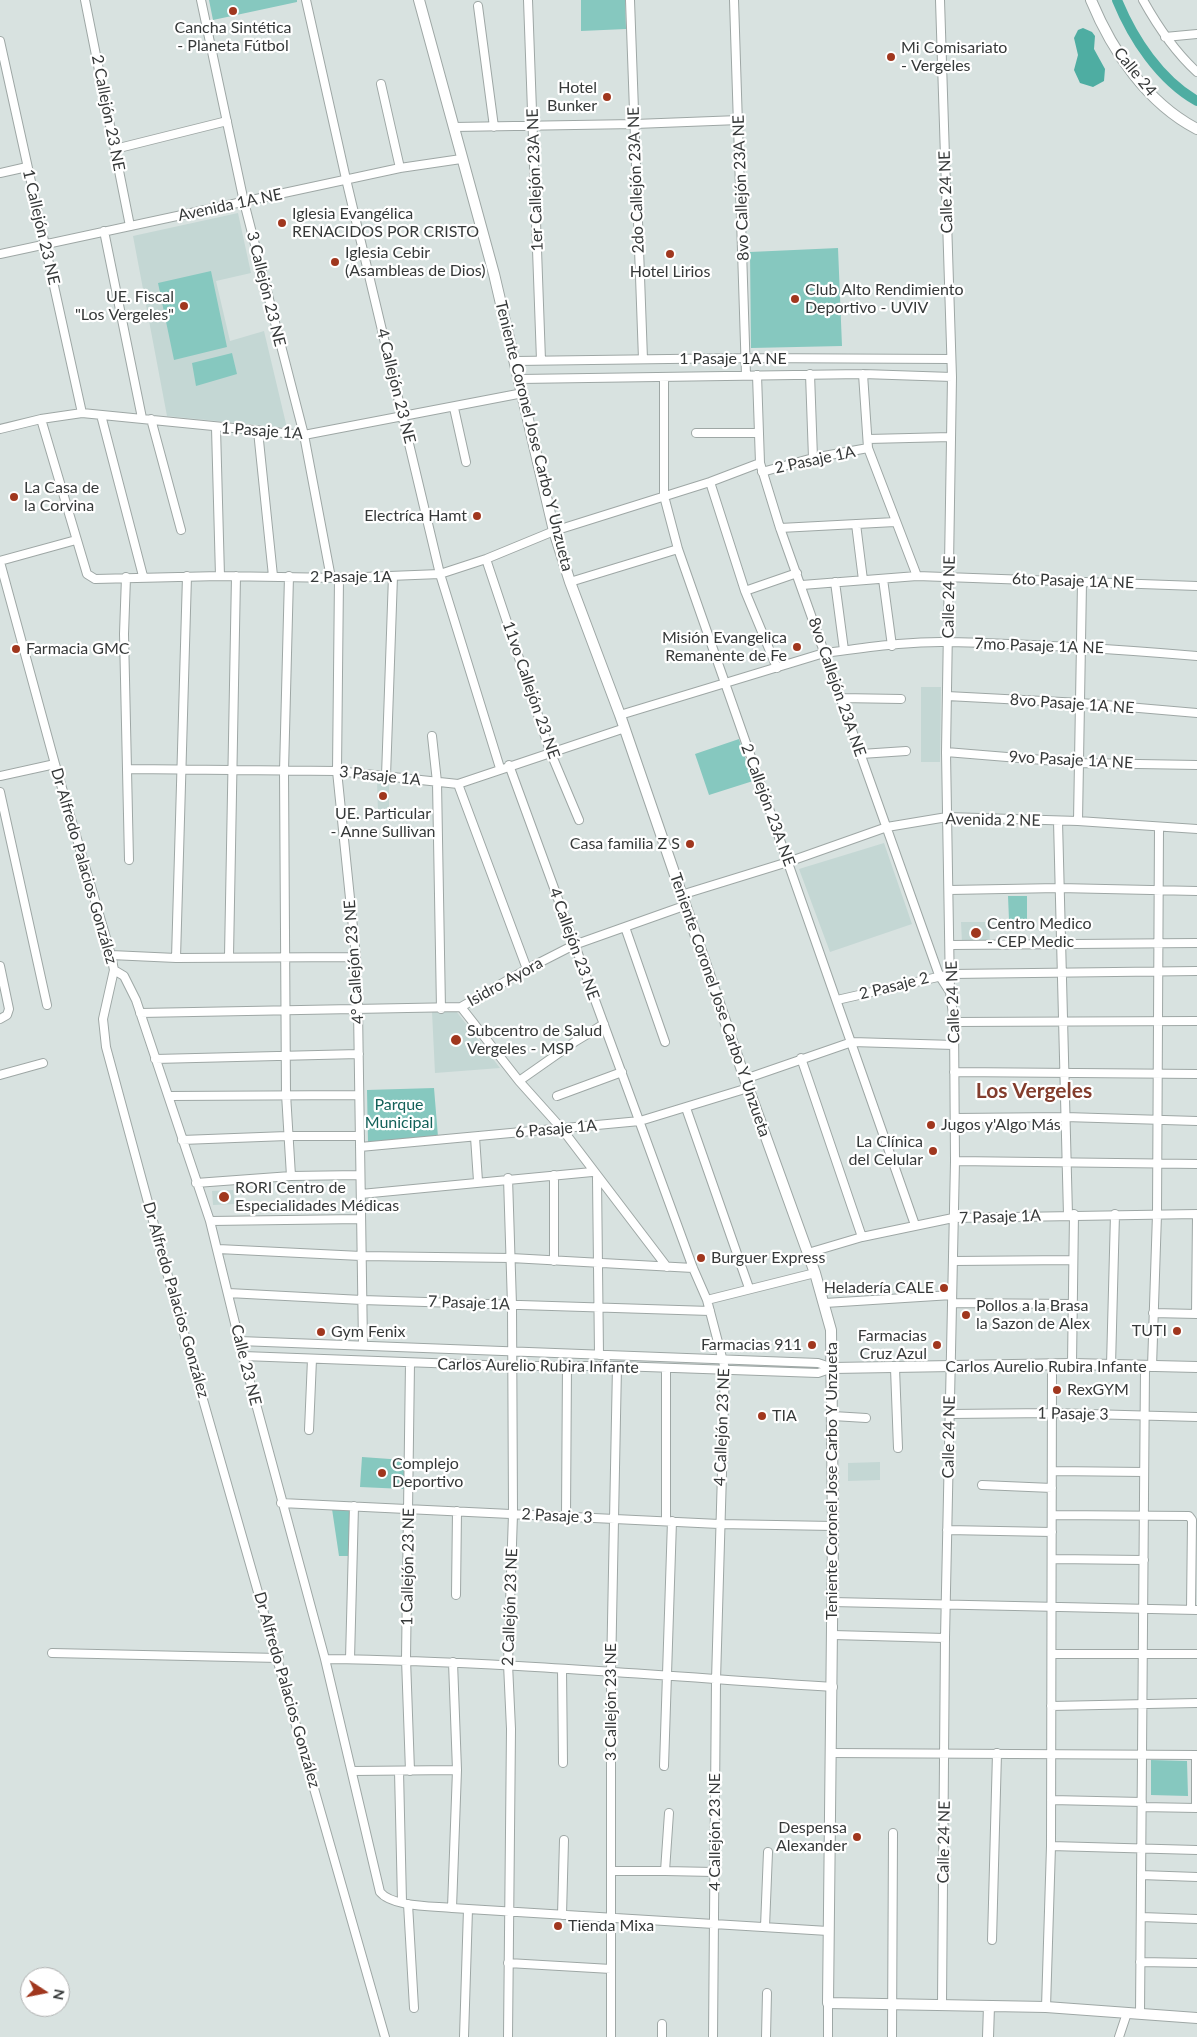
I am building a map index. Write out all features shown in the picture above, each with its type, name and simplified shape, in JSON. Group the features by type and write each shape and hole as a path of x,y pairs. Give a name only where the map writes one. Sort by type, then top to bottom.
{"street":[{"name":"2 Callejón 23 NE","path":"85,0 130,226"},
{"name":"3 Callejón 23 NE","path":"201,0 244,202 304,435 335,578"},
{"name":"4 Callejón 23 NE","path":"306,0 346,179 440,574 500,768"},
{"name":"Teniente Coronel Jose Carbo Y Unzueta","path":"418,0 494,274 516,361 554,531 570,582 620,715 746,1083 815,1273 831,1330 833,1368 833,1635 828,2037"},
{"name":"1er Callejón 23A NE","path":"528,0 541,360"},
{"name":"2do Callejón 23A NE","path":"630,0 642,359"},
{"name":"8vo Callejón 23A NE","path":"734,0 746,376"},
{"name":"Calle 24 NE","path":"940,0 952,377 946,752 951,945 950,992 954,1022 955,1118 945,1638 946,1753 942,2004"},
{"name":"Calle 24","path":"1091,0 1112,42 1144,86 1183,122 1197,129"},
{"path":"1143,0 1165,36 1181,57 1197,72"},
{"path":"478,6 494,127"},
{"path":"1165,36 1197,34"},
{"name":"1 Callejón 23 NE","path":"0,41 82,413"},
{"path":"0,79 9,77"},
{"path":"381,84 400,168"},
{"path":"454,127 533,127 739,120"},
{"path":"115,149 227,121"},
{"name":"Avenida 1A NE","path":"0,254 346,179 400,168 461,159"},
{"path":"0,173 27,168"},
{"path":"104,231 142,418"},
{"name":"1 Pasaje 1A NE","path":"516,361 745,358 951,360"},
{"path":"810,374 813,458"},
{"name":"1 Pasaje 1A NE","path":"520,379 810,374 952,377"},
{"path":"863,374 868,448 916,576"},
{"name":"8vo Callejón 23A NE","path":"756,375 758,433 762,472 780,528 802,585 824,653 939,975 950,992"},
{"name":"2 Callejón 23A NE","path":"664,377 664,496 678,549 723,683 852,1042 915,1225"},
{"name":"1 Pasaje 1A","path":"0,429 41,419 82,413 142,418 216,428 304,435 454,408 523,393"},
{"path":"454,408 466,462"},
{"path":"101,415 143,576"},
{"name":"2 Pasaje 1A","path":"41,419 76,540 88,576 94,578 143,576 289,576 335,578 440,574 486,559 554,531 710,482 760,463"},
{"path":"151,420 181,530"},
{"path":"216,428 220,576"},
{"path":"258,431 273,576"},
{"path":"696,433 758,433"},
{"name":"2 Pasaje 1A","path":"868,439 951,437"},
{"name":"2 Pasaje 1A","path":"762,472 813,458 868,448"},
{"path":"710,482 744,591 777,668"},
{"path":"780,528 896,522"},
{"path":"856,524 863,580"},
{"path":"0,561 76,540"},
{"path":"570,582 678,549"},
{"name":"11vo Callejón 23 NE","path":"486,559 550,751 579,820"},
{"name":"Dr Alfredo Palacios González","path":"0,561 54,764 111,955 114,970 102,1019 106,1047 172,1290 385,2037"},
{"path":"744,591 797,573"},
{"path":"176,958 187,576"},
{"path":"229,956 236,576"},
{"path":"289,576 284,771 287,1010 286,1094 287,1136 291,1176"},
{"path":"386,776 393,576"},
{"name":"6to Pasaje 1A NE","path":"802,585 883,578 950,576 1197,586"},
{"path":"126,577 124,634 129,860"},
{"name":"4° Callejón 23 NE","path":"335,578 337,771 356,957 358,1010 363,1346"},
{"path":"883,578 892,646"},
{"path":"836,582 844,650"},
{"path":"1078,822 1083,646 1082,582"},
{"name":"7mo Pasaje 1A NE","path":"620,715 824,653 844,650 948,642 1083,646 1197,656"},
{"name":"8vo Pasaje 1A NE","path":"947,696 1081,703 1197,713"},
{"path":"840,698 901,699"},
{"name":"3 Pasaje 1A","path":"127,769 337,771 458,784 550,751 624,728"},
{"path":"432,736 437,782 441,1009"},
{"path":"861,754 906,751"},
{"name":"9vo Pasaje 1A NE","path":"946,752 1080,763 1197,765"},
{"path":"0,776 54,764"},
{"name":"4 Callejón 23 NE","path":"509,766 692,1268 707,1300 724,1360 716,1680 713,2037"},
{"path":"458,784 526,969"},
{"path":"0,792 48,1005"},
{"name":"Avenida 2 NE","path":"681,895 788,862 887,827 947,817 1197,829"},
{"path":"1058,821 1066,1162 1073,1260 1072,1364"},
{"path":"1140,2014 1144,1472 1148,1367 1154,1313 1157,1214 1159,827"},
{"path":"949,890 1059,888 1197,891"},
{"name":"Isidro Ayora","path":"140,1014 287,1010 441,1009 461,1007 526,969 574,945 684,906"},
{"path":"625,927 665,1042"},
{"path":"951,945 1197,944"},
{"path":"111,955 176,958 229,956 356,957"},
{"path":"0,966 9,1009 6,1017 0,1019"},
{"name":"Calle 23 NE","path":"114,970 124,976 134,994 210,1221 281,1503 325,1659 378,1888 384,1897 405,1903"},
{"name":"2 Pasaje 2","path":"837,1000 939,975 951,974 1197,971"},
{"path":"461,1007 519,1081 562,1129 592,1172 667,1267"},
{"path":"954,1022 1062,1020 1197,1021"},
{"path":"519,1081 604,1024"},
{"name":"6 Pasaje 1A","path":"360,1147 640,1121 686,1108 801,1058 852,1042 954,1045"},
{"path":"155,1059 359,1054"},
{"path":"801,1058 862,1237"},
{"path":"0,1075 43,1063"},
{"path":"558,1096 622,1072"},
{"path":"954,1072 1197,1074"},
{"path":"168,1096 359,1095"},
{"path":"686,1108 750,1288"},
{"path":"955,1118 1065,1117 1197,1120"},
{"path":"182,1140 287,1136 360,1136"},
{"path":"475,1137 478,1181"},
{"path":"955,1161 1197,1164"},
{"path":"361,1194 508,1178 592,1172"},
{"path":"196,1183 291,1176 360,1175"},
{"path":"554,1175 554,1261"},
{"name":"2 Callejón 23 NE","path":"508,1178 512,1305 513,1514 508,1664 510,1729 508,2037"},
{"path":"598,1178 599,1355"},
{"name":"7 Pasaje 1A","path":"808,1253 862,1237 953,1218 1071,1214 1197,1215"},
{"path":"1111,1365 1114,1214"},
{"path":"1154,1313 1196,1314 1197,1215"},
{"path":"210,1221 361,1220"},
{"path":"218,1249 362,1256 511,1258 692,1268"},
{"path":"953,1261 1073,1260"},
{"path":"707,1300 815,1273"},
{"name":"7 Pasaje 1A","path":"228,1293 362,1300 710,1310"},
{"path":"825,1304 952,1299 1072,1304"},
{"name":"Carlos Aurelio Rubira Infante","path":"239,1341 818,1363 833,1368 1072,1364 1197,1367"},
{"name":"Carlos Aurelio Rubira Infante","path":"243,1356 410,1363 512,1366 617,1366 818,1373 833,1368"},
{"path":"309,1430 312,1359"},
{"name":"1 Callejón 23 NE","path":"410,1363 406,1660 410,1771"},
{"path":"1046,2007 1052,1754 1052,1365"},
{"path":"566,1516 567,1366"},
{"name":"3 Callejón 23 NE","path":"611,2037 611,1673 617,1366"},
{"path":"664,1766 669,1521 666,1368"},
{"path":"896,1368 898,1448"},
{"name":"1 Pasaje 3","path":"949,1414 1052,1413 1197,1417"},
{"path":"833,1416 866,1418"},
{"path":"1052,1471 1144,1472"},
{"path":"982,1485 1052,1488"},
{"name":"2 Pasaje 3","path":"281,1503 719,1524 833,1526"},
{"path":"350,1659 354,1506"},
{"path":"456,1595 457,1511"},
{"path":"832,1602 1194,1610 1192,1520 1189,1516 1052,1515"},
{"path":"947,1530 1052,1532"},
{"path":"1052,1559 1144,1560"},
{"path":"833,1635 945,1638"},
{"path":"52,1653 278,1658"},
{"path":"1052,1654 1197,1654"},
{"path":"325,1659 508,1664 666,1677 832,1687"},
{"path":"452,1908 457,1770 453,1662"},
{"path":"562,1669 562,1763"},
{"path":"1051,1706 1197,1703"},
{"path":"831,1753 1197,1755 1196,1808 1051,1800"},
{"path":"992,1940 997,1754"},
{"path":"352,1771 457,1770"},
{"path":"399,1771 405,1903 414,2008"},
{"path":"665,1871 669,1813"},
{"path":"892,2037 893,1833"},
{"path":"562,1915 564,1840"},
{"path":"1051,1846 1197,1850"},
{"path":"765,1927 768,1852"},
{"path":"612,1871 714,1872"},
{"path":"1141,1875 1197,1877"},
{"path":"405,1903 510,1912 828,1931"},
{"path":"464,2037 468,1909"},
{"path":"1141,1917 1197,1919"},
{"path":"1140,1962 1197,1963"},
{"path":"508,1964 611,1969"},
{"path":"766,2037 767,1992"},
{"path":"828,2003 1046,2007 1197,2018"},
{"path":"988,2037 989,2006"},
{"path":"1119,2037 1127,2013"},
{"path":"662,2024 662,2037"}],"shaded area":[{"path":"1083,28 1092,32 1095,36 1094,49 1105,69 1104,81 1093,87 1080,83 1074,70 1078,55 1074,38 1078,30"},
{"name":"UE. Fiscal \"Los Vergeles\"","path":"238,213 251,273 216,281 230,341 264,331 287,428 167,416 133,236"},
{"path":"921,687 941,687 940,762 921,762"},
{"name":"UE. Particular - Anne Sullivan","path":"377,780 389,780 389,813 378,812"},
{"path":"884,843 912,924 830,952 799,869"},
{"name":"Centro Medico - CEP Medic","path":"961,922 989,922 990,943 962,943"},
{"name":"Subcentro de Salud Vergeles - MSP","path":"456,1011 500,1068 435,1073 432,1012"},
{"name":"RORI Centro de Especialidades Médicas","path":"233,1190 235,1204 213,1205 212,1191"},
{"path":"880,1462 880,1480 848,1481 848,1463"}],"green space":[{"name":"Cancha Sintética - Planeta Fútbol","path":"209,0 297,0 297,2 213,20"},
{"path":"581,0 625,0 626,29 581,31"},
{"name":"Club Alto Rendimiento Deportivo - UVIV","path":"838,248 842,346 751,348 750,252"},
{"path":"211,271 227,347 174,360 158,283"},
{"path":"232,353 237,374 196,386 192,363"},
{"path":"739,739 753,781 709,795 695,754"},
{"path":"1008,896 1027,896 1027,920 1009,920"},
{"name":"Parque Municipal","path":"434,1088 438,1137 368,1142 367,1090"},
{"name":"Complejo Deportivo","path":"362,1457 404,1460 404,1489 360,1487"},
{"path":"332,1509 352,1509 351,1556 339,1556"},
{"path":"1151,1760 1187,1761 1188,1796 1151,1795"}],"waterway":[{"path":"1117,0 1131,29 1149,57 1171,82 1197,101"}],"place":[{"name":"Cancha Sintética - Planeta Fútbol","path":"233,11"},
{"name":"Mi Comisariato - Vergeles","path":"891,57"},
{"name":"Hotel Bunker","path":"607,97"},
{"name":"Iglesia Evangélica RENACIDOS POR CRISTO","path":"282,223"},
{"name":"Hotel Lirios","path":"670,254"},
{"name":"Iglesia Cebir (Asambleas de Dios)","path":"335,262"},
{"name":"Club Alto Rendimiento Deportivo - UVIV","path":"795,299"},
{"name":"UE. Fiscal \"Los Vergeles\"","path":"184,306"},
{"name":"La Casa de la Corvina","path":"14,497"},
{"name":"Electríca Hamt","path":"477,516"},
{"name":"Misión Evangelica Remanente de Fe","path":"797,647"},
{"name":"Farmacia GMC","path":"16,649"},
{"name":"UE. Particular - Anne Sullivan","path":"383,796"},
{"name":"Casa familia Z S","path":"690,844"},
{"name":"Centro Medico - CEP Medic","path":"976,933"},
{"name":"Subcentro de Salud Vergeles - MSP","path":"456,1040"},
{"name":"Jugos y'Algo Más","path":"931,1125"},
{"name":"La Clínica del Celular","path":"933,1151"},
{"name":"RORI Centro de Especialidades Médicas","path":"224,1197"},
{"name":"Burguer Express","path":"701,1258"},
{"name":"Heladería CALE","path":"944,1288"},
{"name":"Pollos a la Brasa la Sazon de Alex","path":"966,1315"},
{"name":"TUTI","path":"1177,1331"},
{"name":"Gym Fenix","path":"321,1332"},
{"name":"Farmacias 911","path":"812,1345"},
{"name":"Farmacias Cruz Azul","path":"937,1345"},
{"name":"RexGYM","path":"1057,1390"},
{"name":"TIA","path":"762,1416"},
{"name":"Complejo Deportivo","path":"382,1473"},
{"name":"Despensa Alexander","path":"857,1837"},
{"name":"Tienda Mixa","path":"558,1926"}],"district":[{"name":"Los Vergeles","path":"1034,1091"}]}
